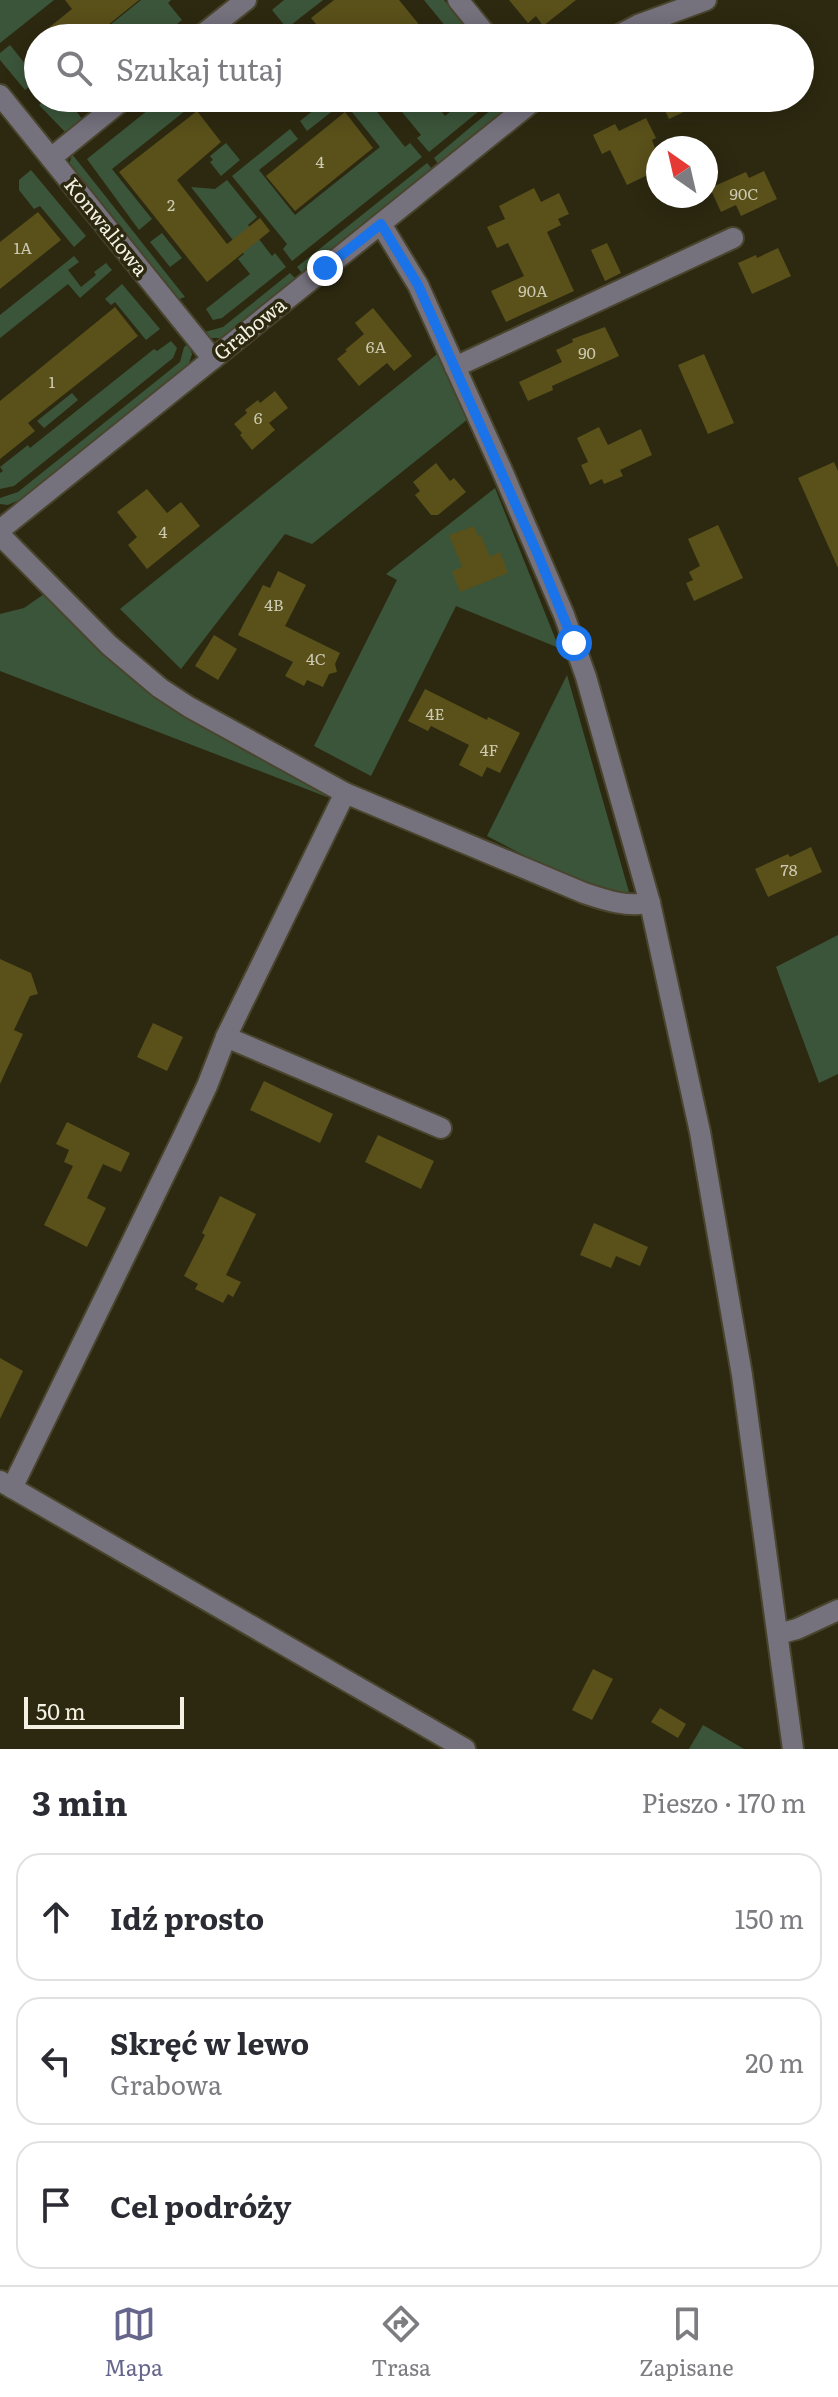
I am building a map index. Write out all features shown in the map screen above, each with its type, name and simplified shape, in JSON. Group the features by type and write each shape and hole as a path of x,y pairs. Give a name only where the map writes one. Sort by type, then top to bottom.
{"street":[{"path":"216,24 246,0"},
{"path":"458,0 478,24"},
{"path":"641,24 706,0"},
{"name":"Konwaliowa","path":"0,95 213,359"},
{"path":"51,158 108,112"},
{"name":"Grabowa","path":"0,532 520,112"},
{"path":"381,224 418,285 574,643 650,903 708,1177 742,1375 793,1749"},
{"path":"455,367 733,238"},
{"path":"0,532 109,645 160,688 224,728 345,793 584,893 616,904 633,906 650,903"},
{"path":"345,793 226,1037 195,1112 6,1484 465,1749"},
{"path":"226,1037 441,1128"},
{"path":"778,1634 797,1629 838,1610"}],"green space":[{"path":"0,0 54,0 0,43"},
{"path":"141,0 171,0 168,3 182,20 177,24 111,24"},
{"path":"284,0 323,0 292,24 284,24 272,10"},
{"path":"424,0 444,0 464,24 444,24"},
{"path":"10,45 24,62 24,89 0,60 0,53"},
{"path":"46,112 77,112 82,119 67,134"},
{"path":"146,112 184,112 112,169 152,219 139,230 87,159"},
{"path":"311,112 331,112 307,131 300,121"},
{"path":"352,112 377,112 405,147 410,143 422,157 292,261 283,249 287,244 232,176 290,129 298,139 259,170 295,215 380,147"},
{"path":"402,112 442,112 445,116 450,112 478,112 429,152 417,138 421,135"},
{"path":"488,112 503,112 438,164 434,158"},
{"path":"226,143 240,160 221,176 210,162 213,160 210,156"},
{"path":"72,154 185,297 179,299 172,296 75,176 69,165"},
{"path":"427,163 432,169 302,273 297,267"},
{"path":"31,170 86,236 74,247 40,206 34,209 19,190 19,180"},
{"path":"227,180 257,217 248,225 272,256 275,253 286,267 222,318 213,320 206,309 250,274 238,259 244,254 191,187 215,189"},
{"path":"162,233 182,258 170,267 150,242"},
{"path":"74,256 79,262 68,270 81,287 106,263 112,270 80,298 68,284 0,338 0,315"},
{"path":"290,273 296,279 222,338 211,338 201,333 223,327"},
{"path":"122,284 160,329 146,340 115,302 111,305 105,299"},
{"path":"171,341 177,348 173,358 14,486 0,489 0,473 3,471 0,467 28,445 30,448 154,349 157,351"},
{"path":"188,344 192,354 188,366 21,499 8,505 0,504 0,498 18,492 180,362 184,347"},
{"path":"441,351 468,419 312,544 285,534 181,669 120,609"},
{"path":"72,393 78,400 44,428 37,421"},
{"path":"495,488 559,648 456,606 371,776 314,746 397,580 386,574"},
{"path":"47,592 134,679 324,787 327,797 0,671 0,614 24,608"},
{"path":"567,675 629,892 624,900 582,886 487,836"},
{"path":"838,935 838,1074 819,1083 776,967"},
{"path":"703,1725 744,1749 689,1749"}],"building":[{"path":"65,0 139,0 109,24 53,24 72,9"},
{"path":"334,0 399,0 419,24 316,24 311,18"},
{"path":"509,0 576,0 546,24 542,24 536,16 528,23"},
{"path":"198,112 221,142 177,180 227,244 260,218 270,231 207,282 119,172"},
{"path":"345,112 373,148 295,211 266,176"},
{"path":"666,112 684,112 669,119"},
{"path":"646,118 655,136 646,136 646,176 627,185 610,150 602,154 593,135 615,124 619,131"},
{"path":"764,171 777,199 741,216 736,205 721,212 718,184 746,172 749,178"},
{"path":"534,188 541,202 559,193 569,214 558,219 561,225 547,232 574,291 506,322 491,291 524,276 508,243 497,248 487,227 505,219 499,206"},
{"path":"38,212 61,240 0,289 0,242"},
{"path":"607,243 621,273 605,281 591,250"},
{"path":"778,248 791,276 752,294 738,263"},
{"path":"115,307 138,336 28,423 35,431 0,459 0,401"},
{"path":"373,308 412,356 394,371 387,363 359,386 337,359 364,334 355,323"},
{"path":"605,327 619,356 552,386 553,390 528,401 519,382 562,362 556,350 573,342 572,339"},
{"path":"704,354 734,423 708,434 678,365"},
{"path":"275,391 288,408 269,423 275,430 252,450 234,424 247,413 245,410"},
{"path":"599,427 608,445 641,429 652,455 620,470 623,476 604,484 602,479 590,485 581,465 588,462 577,438"},
{"path":"834,462 838,471 838,568 798,478"},
{"path":"436,463 450,481 454,478 466,492 438,515 431,515 415,495 420,491 413,482"},
{"path":"147,489 167,513 181,502 200,526 147,569 128,545 137,537 117,512"},
{"path":"718,525 743,578 694,601 686,583 693,580 689,572 700,566 688,539"},
{"path":"474,526 490,557 500,552 508,573 460,592 452,571 462,567 449,535"},
{"path":"278,571 306,585 285,626 340,653 335,664 337,672 329,674 323,687 307,680 304,686 285,676 293,662 238,635 263,585 270,588"},
{"path":"214,635 237,649 218,680 195,666"},
{"path":"425,689 520,733 500,773 487,767 482,777 459,765 469,745 431,726 428,731 408,721"},
{"path":"811,847 822,872 768,897 755,869"},
{"path":"0,959 31,973 38,994 30,996 14,1030 23,1034 0,1084"},
{"path":"153,1023 183,1037 167,1071 137,1057"},
{"path":"264,1081 333,1114 320,1143 250,1110"},
{"path":"67,1122 130,1153 121,1172 103,1164 87,1198 106,1208 87,1247 44,1225 73,1166 64,1162 69,1150 56,1144"},
{"path":"378,1135 434,1161 421,1189 365,1162"},
{"path":"220,1196 256,1214 226,1275 241,1282 233,1297 228,1294 223,1303 195,1289 198,1284 184,1276"},
{"path":"594,1223 648,1247 640,1266 616,1256 611,1268 580,1255"},
{"path":"0,1358 23,1371 0,1419"},
{"path":"593,1669 613,1679 592,1720 572,1710"},
{"path":"660,1708 686,1724 678,1738 651,1722"}],"route":[{"path":"325,268 381,224 418,285 501,468 574,643"}]}
